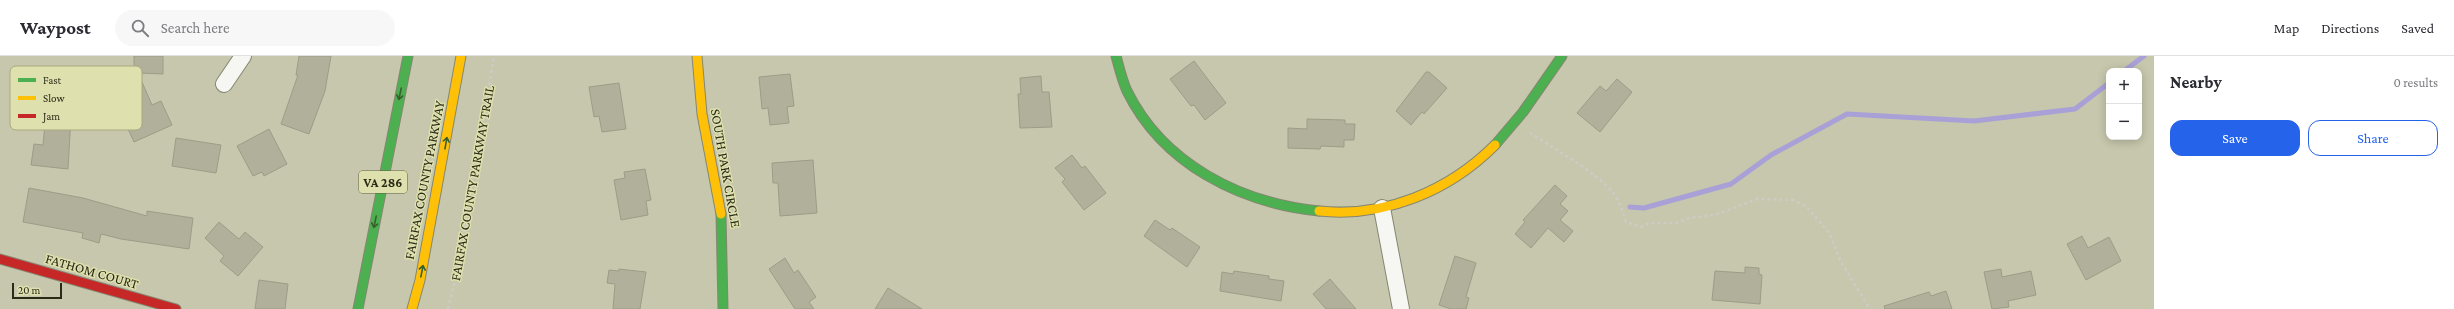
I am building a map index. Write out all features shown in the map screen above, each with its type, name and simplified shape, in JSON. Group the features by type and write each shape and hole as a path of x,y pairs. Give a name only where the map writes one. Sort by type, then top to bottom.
{"main road":[{"name":"VA 286","path":"358,309 408,56"},
{"name":"FAIRFAX COUNTY PARKWAY","path":"412,309 420,280 461,56"},
{"name":"SOUTH PARK CIRCLE","path":"697,56 702,114 723,222 723,309"},
{"path":"1116,56 1125,89 1134,106 1168,146 1204,174 1243,193 1276,204 1330,212 1382,208 1434,189 1465,171 1488,153 1516,124 1562,56"},
{"name":"FATHOM COURT","path":"0,259 176,309"}],"street":[{"path":"224,84 243,56"},
{"path":"1382,208 1401,309"}],"path":[{"name":"FAIRFAX COUNTY PARKWAY TRAIL","path":"448,309 459,264 494,56"},
{"path":"1516,124 1596,178 1613,193 1622,208 1626,222 1642,227 1650,223 1676,223 1689,218 1715,215 1757,199 1793,200 1806,206 1830,234 1841,262 1870,309"}],"building":[{"path":"134,56 163,56 163,74 142,73 142,66 134,66"},
{"path":"299,56 331,56 325,91 309,134 281,124 298,75 296,75"},
{"path":"1194,61 1226,103 1205,120 1194,105 1191,106 1170,79"},
{"path":"1426,72 1429,72 1447,88 1424,114 1422,112 1411,125 1396,111"},
{"path":"790,74 794,106 787,107 789,123 770,125 768,108 762,109 759,77"},
{"path":"1041,76 1042,92 1049,92 1052,127 1020,128 1018,94 1021,94 1020,78"},
{"path":"1617,79 1632,92 1600,132 1577,113 1600,86 1606,91"},
{"path":"142,82 152,105 161,101 172,125 134,142 128,130 142,130"},
{"path":"619,83 626,129 602,132 599,116 594,117 589,87"},
{"path":"1307,119 1345,120 1345,124 1355,124 1354,140 1344,140 1344,147 1321,146 1320,149 1288,148 1288,128 1307,129"},
{"path":"269,129 287,164 264,176 262,172 253,176 237,146"},
{"path":"44,130 70,130 68,169 31,165 34,144 43,145"},
{"path":"176,138 221,145 216,173 172,166"},
{"path":"1072,155 1082,168 1085,166 1106,193 1084,210 1062,182 1065,179 1055,168"},
{"path":"813,160 817,213 780,216 778,183 773,183 772,163"},
{"path":"645,169 651,200 646,201 648,215 621,220 614,180 625,178 624,172"},
{"path":"1555,185 1567,196 1560,204 1568,211 1560,220 1573,231 1564,242 1548,228 1531,248 1515,234 1525,222 1523,220"},
{"path":"29,188 83,198 147,216 147,211 193,218 189,249 121,239 101,234 99,243 82,238 83,233 23,222"},
{"path":"1155,220 1170,230 1172,228 1200,247 1187,267 1144,236"},
{"path":"219,222 239,239 245,232 263,247 238,276 220,261 224,256 205,238"},
{"path":"2082,236 2088,248 2109,237 2121,261 2086,280 2067,244"},
{"path":"1455,256 1476,263 1466,297 1469,298 1466,309 1451,309 1439,305"},
{"path":"785,258 794,273 798,270 816,297 809,302 814,309 795,309 769,269"},
{"path":"1745,267 1759,268 1759,274 1762,275 1760,304 1712,300 1715,271 1745,273"},
{"path":"619,269 646,272 640,309 613,309 615,284 607,283 609,270 619,271"},
{"path":"2001,269 2002,277 2031,271 2036,295 2008,301 2009,307 1992,309 1984,272"},
{"path":"1234,271 1269,276 1269,279 1284,281 1281,301 1220,291 1222,272 1233,274"},
{"path":"1330,279 1356,309 1326,309 1313,294"},
{"path":"259,280 288,284 285,309 255,309"},
{"path":"888,288 922,309 875,309"},
{"path":"1946,291 1952,309 1885,309 1884,306 1929,292 1931,296"}],"waterway":[{"path":"2128,68 2144,56"},
{"path":"1630,207 1644,208 1731,184 1771,155 1847,114 1974,121 2075,109 2106,85"}],"traffic: fast":[{"path":"358,309 408,56"},
{"path":"1116,56 1127,91 1142,117 1161,139 1183,159 1207,175 1233,189 1290,207 1319,211"},
{"path":"1495,145 1523,112 1562,56"},
{"path":"721,214 723,309"}],"traffic: slow":[{"path":"412,309 420,280 461,56"},
{"path":"697,56 702,114 721,214"},
{"path":"1319,211 1344,212 1368,210 1392,205 1414,198 1457,176 1495,145"}],"traffic: jam":[{"path":"0,259 176,309"}]}
